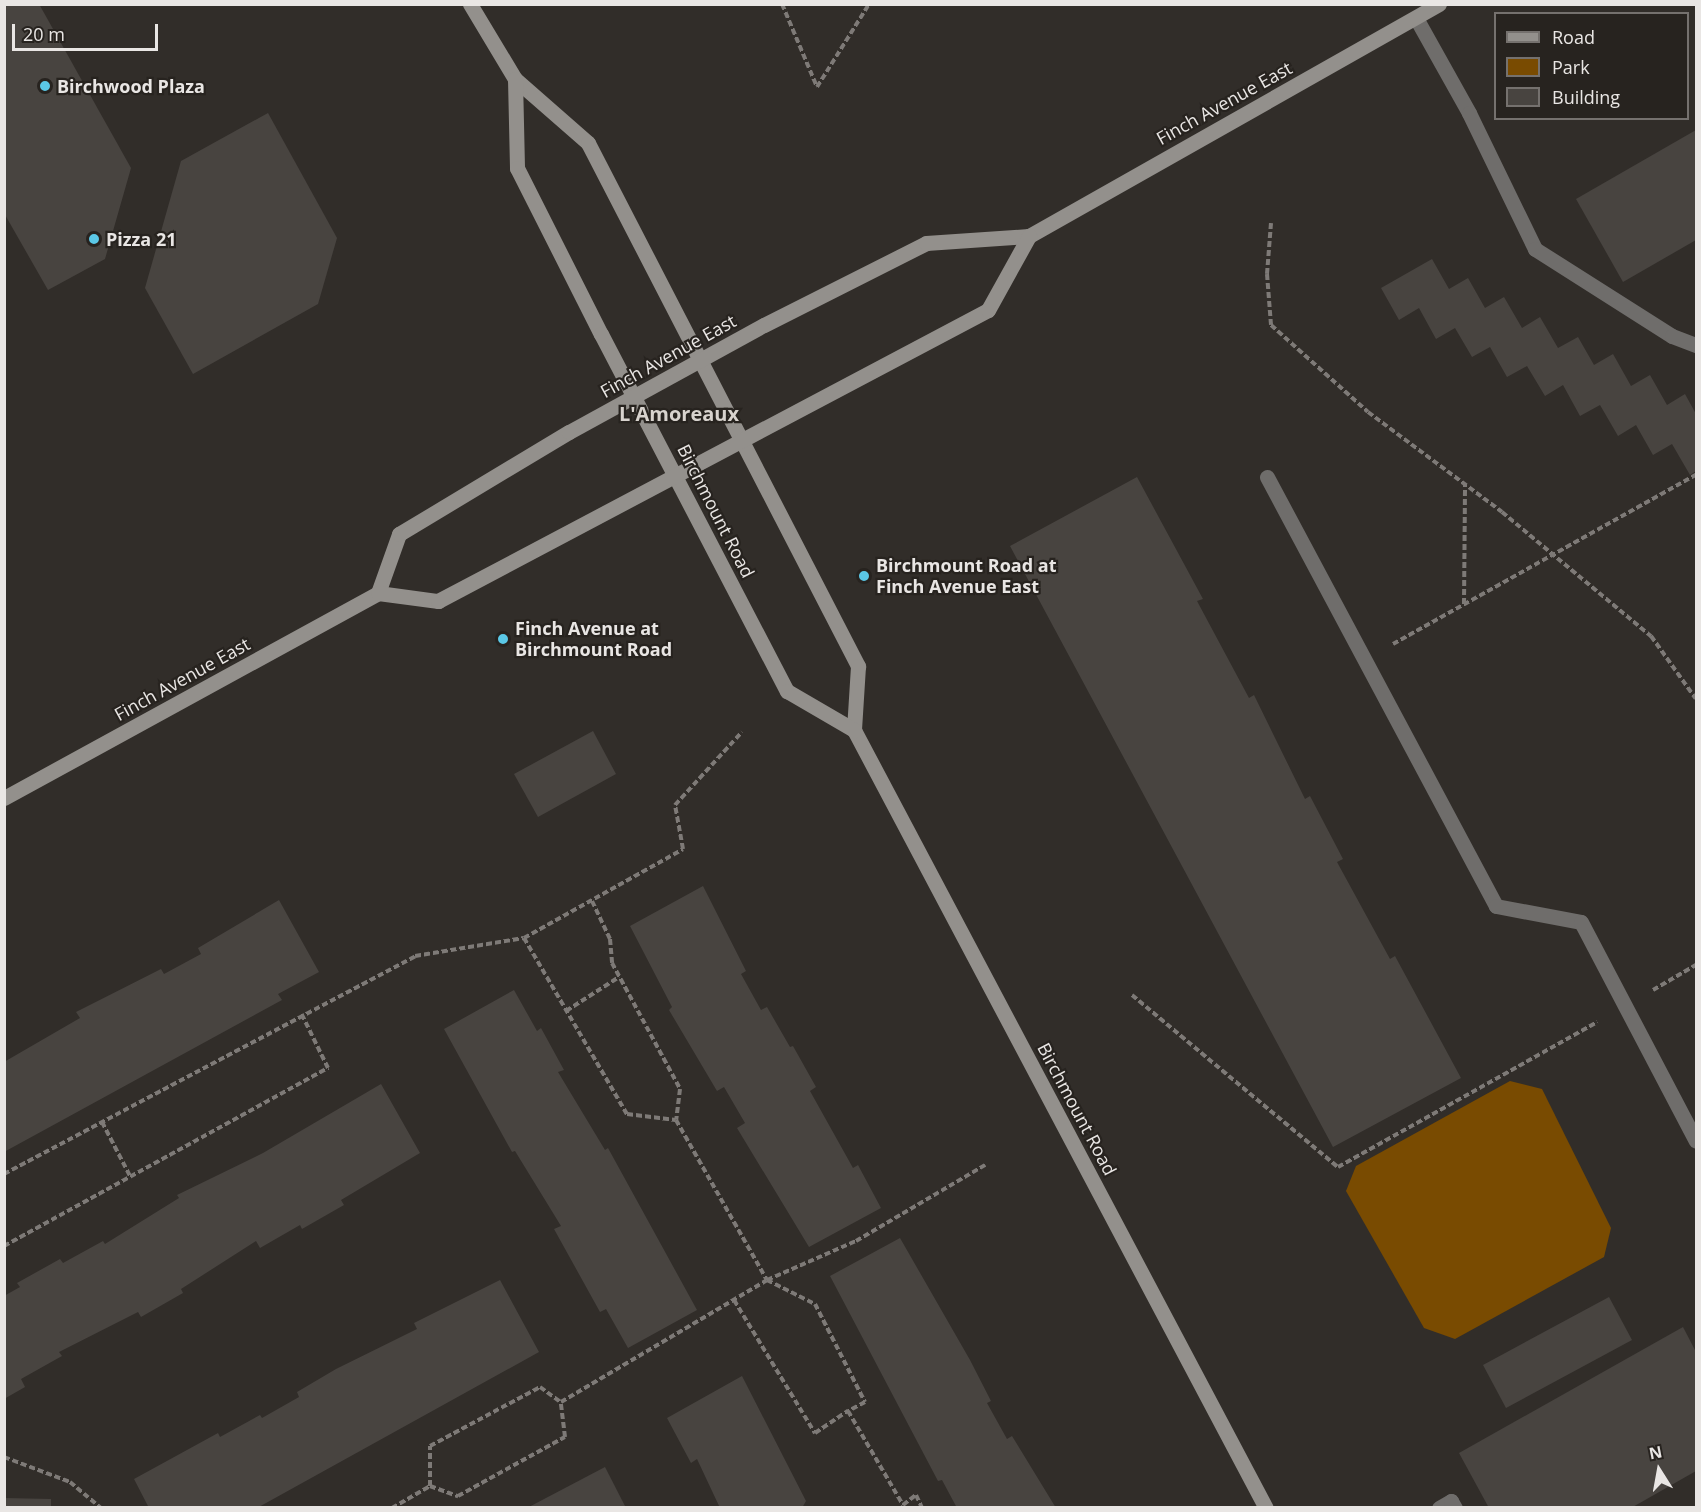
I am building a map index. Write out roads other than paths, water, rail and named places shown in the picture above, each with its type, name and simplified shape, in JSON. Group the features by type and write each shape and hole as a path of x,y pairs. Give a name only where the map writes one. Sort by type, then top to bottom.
{"main road":[{"name":"Birchmount Road","path":"470,4 515,79 588,143 858,666 854,730 1266,1508"},
{"name":"Finch Avenue East","path":"4,798 378,593 399,534 569,432 926,243 1029,236 1439,4"},
{"name":"Birchmount Road","path":"515,79 517,168 787,691 854,730"},
{"path":"378,593 438,601 988,310 1029,236"}],"lane":[{"path":"1416,18 1469,113 1535,249 1672,336 1696,345"},
{"path":"1267,477 1497,906 1581,922 1696,1141"},
{"path":"1438,1508 1451,1501 1455,1508"}],"place":[{"name":"Birchwood Plaza","path":"45,86"},
{"name":"Pizza 21","path":"94,239"},
{"name":"Birchmount Road at Finch Avenue East","path":"864,576"},
{"name":"Finch Avenue at Birchmount Road","path":"503,639"}],"district":[{"name":"L'Amoreaux","path":"679,413"}]}
